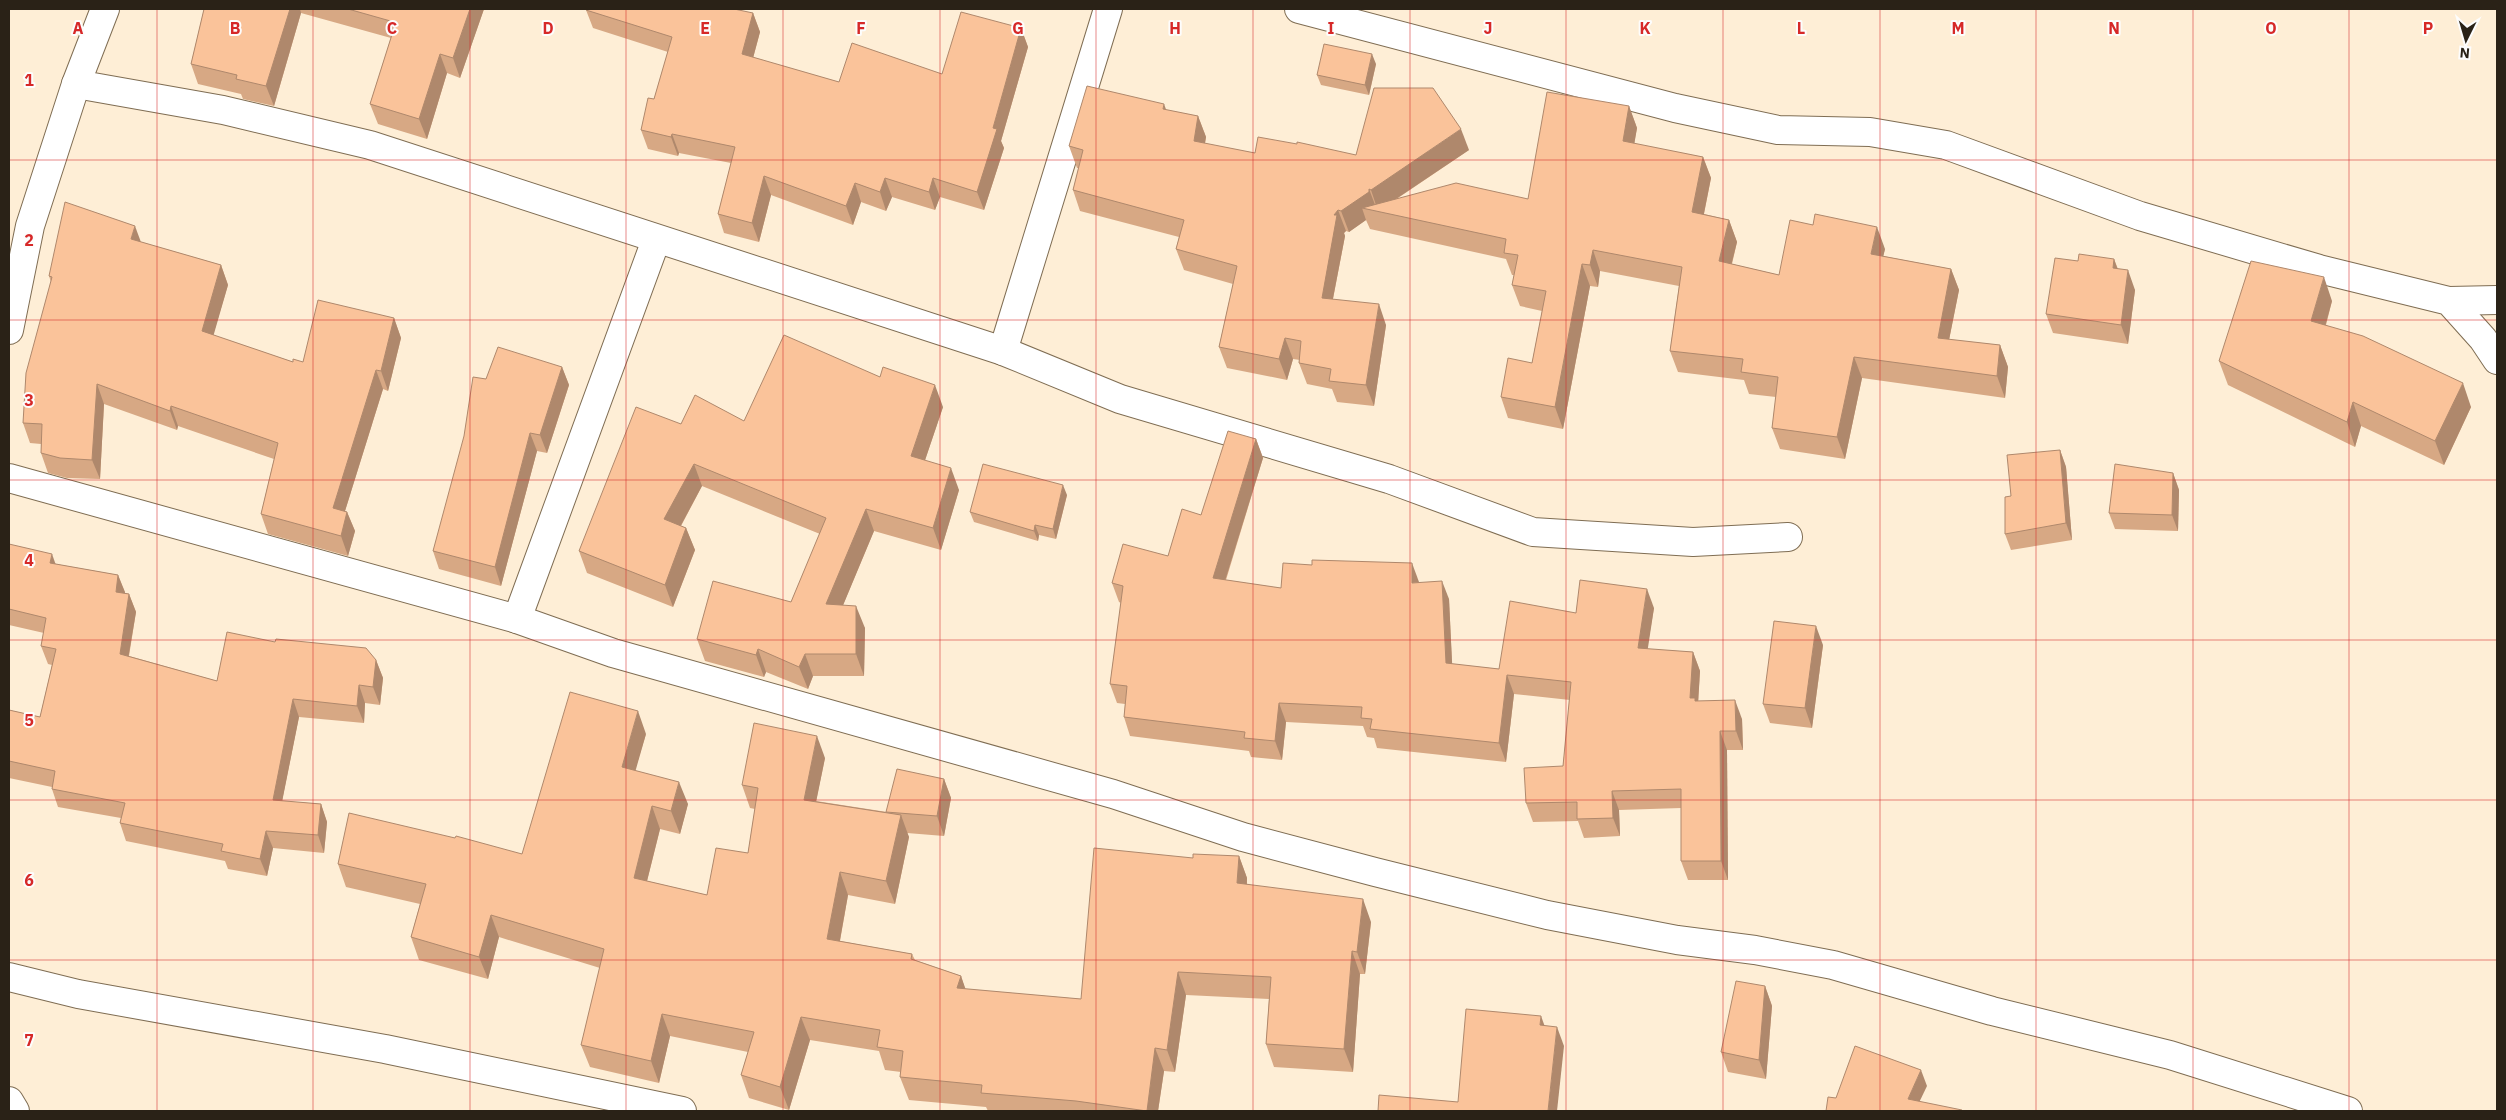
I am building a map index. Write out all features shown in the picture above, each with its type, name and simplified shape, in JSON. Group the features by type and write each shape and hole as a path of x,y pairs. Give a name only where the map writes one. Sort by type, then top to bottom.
{"street":[{"path":"9,330 30,226 76,84 105,9"},
{"path":"1003,352 1108,9"},
{"path":"1299,9 1693,112 1778,130 1870,132 1946,145 2140,216 2319,269 2449,301 2497,300"},
{"path":"76,84 223,110 370,145 1003,352 1120,399 1389,480 1533,532 1693,542 1788,537"},
{"path":"517,619 656,240"},
{"path":"2449,301 2483,339 2497,360"},
{"path":"9,478 517,619 613,654 1104,792 1244,836 1365,870 1556,917 1677,940 1755,950 1833,965 1992,1012 2170,1055 2348,1111"},
{"path":"9,977 78,994 385,1050 682,1111"},
{"path":"9,1101 15,1111"}],"building":[{"path":"204,9 290,9 266,86 236,79 237,75 191,64"},
{"path":"348,9 470,9 453,58 440,54 419,119 370,104 395,25 394,22"},
{"path":"587,9 734,9 753,13 742,54 839,82 852,43 942,74 961,12 1021,28 993,128 997,129 977,192 933,178 929,192 885,178 880,192 855,183 846,206 764,176 752,223 718,214 735,147 672,134 671,137 641,130 648,98 654,99 672,37"},
{"path":"1324,44 1372,54 1365,85 1317,75"},
{"path":"1087,86 1164,104 1163,109 1198,116 1194,141 1255,153 1258,137 1297,144 1297,142 1356,155 1374,88 1433,88 1461,129 1371,190 1369,189 1369,192 1341,211 1338,210 1334,215 1337,215 1322,298 1379,304 1366,385 1329,381 1331,369 1299,363 1301,341 1285,338 1279,359 1219,347 1237,266 1176,249 1184,220 1073,190 1083,150 1069,146"},
{"path":"1547,92 1629,106 1623,141 1703,157 1692,212 1729,220 1719,261 1779,275 1790,220 1813,225 1815,214 1877,227 1871,254 1951,269 1938,338 2000,345 1997,376 1854,357 1837,437 1772,428 1778,377 1741,372 1743,359 1670,351 1682,267 1593,250 1590,265 1582,264 1555,407 1501,397 1508,358 1532,363 1546,291 1512,285 1518,255 1504,253 1506,239 1362,208 1456,183 1528,199"},
{"path":"65,202 135,226 131,239 221,265 202,331 293,362 293,359 303,362 318,300 394,318 381,371 376,370 333,508 347,512 341,536 261,514 278,443 171,406 170,411 97,384 92,460 60,458 41,453 42,424 23,423 26,373 52,277 49,276"},
{"path":"2079,254 2114,259 2113,268 2128,270 2121,325 2046,314 2055,258 2078,261"},
{"path":"2251,261 2324,277 2311,321 2363,336 2463,383 2435,441 2353,402 2347,422 2219,361"},
{"path":"784,335 880,377 883,367 935,385 911,456 951,468 933,528 866,509 826,604 856,606 856,654 805,654 799,667 758,649 756,655 697,639 713,581 791,602 826,518 694,464 664,519 686,528 665,585 579,551 636,407 681,424 695,395 744,421"},
{"path":"498,347 562,367 540,435 530,433 495,567 433,551 464,436 473,377 486,379"},
{"path":"1228,431 1256,439 1213,578 1281,588 1283,563 1312,565 1312,560 1412,563 1412,583 1442,581 1446,663 1499,669 1510,601 1576,613 1580,580 1647,589 1638,648 1693,652 1690,698 1695,698 1695,701 1735,700 1736,731 1720,731 1721,861 1681,861 1681,789 1612,791 1613,818 1577,819 1577,802 1526,803 1524,768 1563,766 1571,682 1507,675 1499,743 1370,729 1372,719 1361,718 1362,707 1279,703 1275,741 1244,738 1245,732 1124,717 1127,686 1110,684 1123,586 1112,583 1123,544 1168,556 1182,509 1201,515"},
{"path":"2060,450 2066,523 2005,534 2005,497 2011,496 2007,455"},
{"path":"983,464 1063,485 1053,529 1035,525 1034,531 970,512"},
{"path":"2115,464 2173,473 2172,515 2109,513"},
{"path":"9,544 52,554 50,563 118,575 116,592 129,594 120,654 217,681 227,632 275,642 276,639 366,648 376,660 373,687 359,685 357,706 293,699 273,800 321,804 318,835 266,831 260,859 221,851 223,844 120,823 125,803 52,789 55,771 9,761 9,710 40,717 56,649 41,646 46,618 9,609"},
{"path":"1774,621 1816,626 1805,708 1763,704"},
{"path":"570,692 638,711 622,767 679,782 671,811 652,806 634,878 707,895 716,848 748,853 758,788 742,785 754,723 817,736 804,800 901,815 886,881 840,872 827,939 912,954 911,959 961,976 957,988 1081,999 1094,848 1193,858 1193,854 1239,856 1237,883 1363,899 1357,952 1352,951 1344,1049 1266,1044 1271,977 1178,972 1167,1050 1155,1048 1147,1111 1076,1101 981,1093 982,1085 900,1077 903,1051 877,1047 880,1030 801,1017 780,1087 741,1075 754,1032 662,1014 651,1061 581,1045 604,949 491,915 479,957 411,937 426,884 338,864 349,813 455,838 456,836 522,854"},
{"path":"897,769 944,779 937,816 886,812"},
{"path":"1736,981 1765,986 1759,1060 1721,1052"},
{"path":"1466,1009 1541,1016 1540,1025 1557,1027 1548,1111 1378,1111 1379,1095 1458,1102"},
{"path":"1855,1046 1921,1070 1908,1099 1962,1110 1826,1111 1828,1097 1836,1098"}]}
